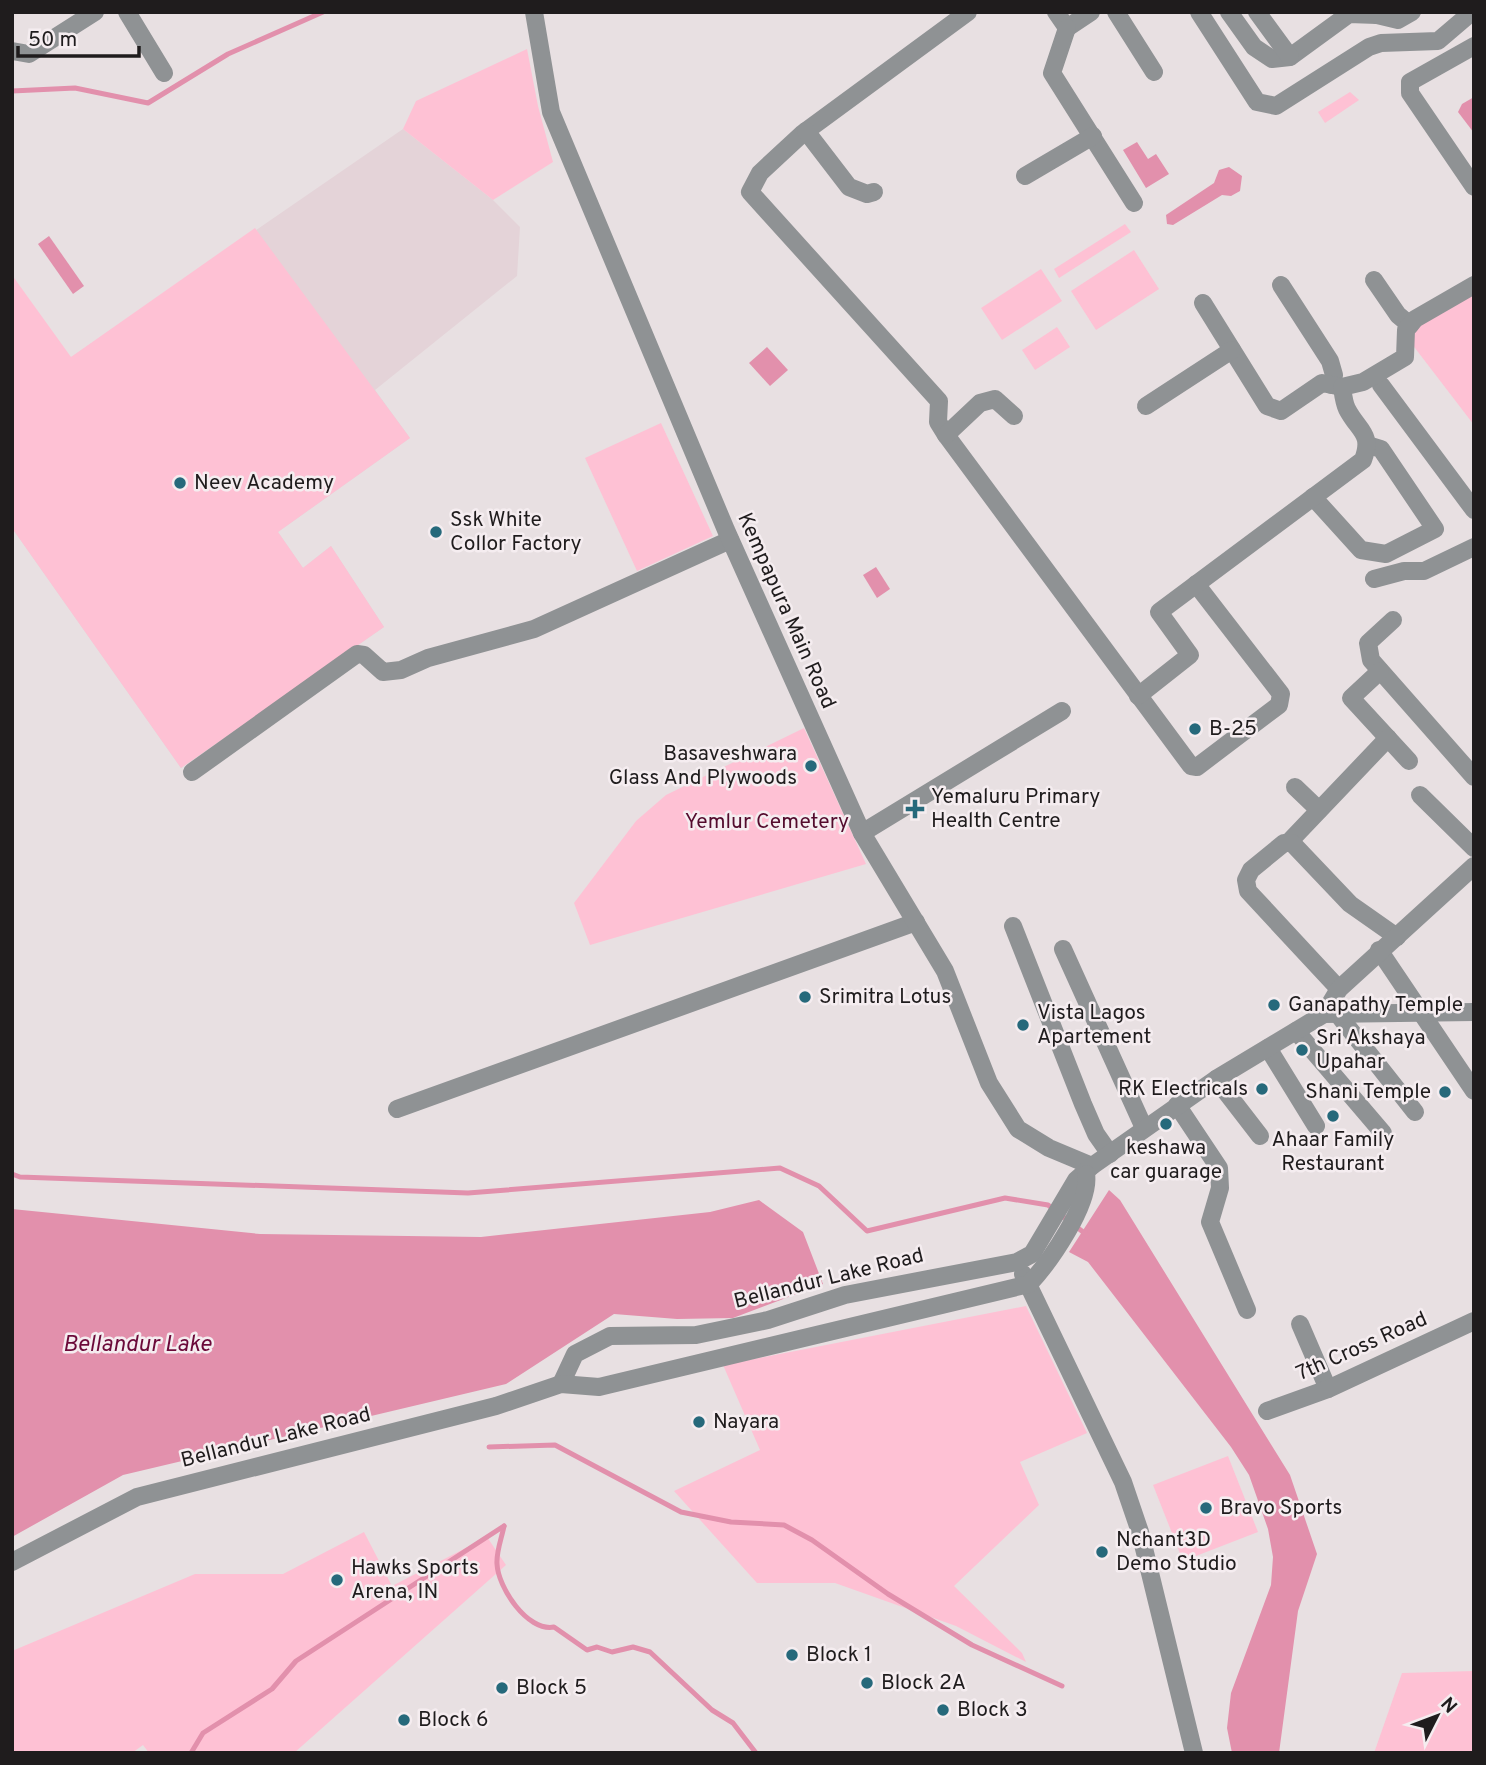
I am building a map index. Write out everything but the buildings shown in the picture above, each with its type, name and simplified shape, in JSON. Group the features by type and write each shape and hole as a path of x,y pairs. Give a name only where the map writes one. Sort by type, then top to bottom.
{"street":[{"path":"12,51 29,54 95,12"},
{"path":"127,12 164,73"},
{"name":"Kempapura Main Road","path":"534,12 551,112 730,540 862,833 945,971 989,1083 1018,1129 1049,1148 1086,1177"},
{"path":"968,12 806,131 760,173 750,192 939,401 938,422 947,435 1138,696 1191,766 1197,767 1279,705 1281,694 1196,584"},
{"path":"1056,12 1067,28"},
{"path":"1091,12 1067,28 1052,73 1134,203"},
{"path":"1116,12 1154,72"},
{"path":"1199,12 1257,102 1276,106 1369,47 1381,43 1438,41 1472,12"},
{"path":"1228,12 1264,56 1272,59 1290,57 1349,14 1378,14 1398,20 1412,12"},
{"path":"1266,15 1290,57"},
{"path":"1438,41 1443,52 1443,62"},
{"path":"1474,46 1410,82 1410,93 1474,187"},
{"path":"806,131 849,187 855,192 874,192"},
{"path":"1025,176 1093,136"},
{"path":"1374,280 1398,315 1410,325"},
{"path":"1138,696 1190,655 1160,612 1363,460 1368,445 1367,438 1346,407 1330,361 1281,285"},
{"path":"1203,303 1267,406 1281,411 1322,383 1337,386 1363,382 1405,357 1406,330 1410,325 1474,285"},
{"path":"1146,406 1232,350"},
{"path":"1381,385 1474,510"},
{"path":"947,435 980,403 995,399 1014,416"},
{"path":"1313,497 1361,550 1386,554 1435,529 1381,449 1368,445"},
{"path":"192,772 357,654 364,655 383,672 401,670 428,658 534,629 730,540"},
{"path":"1374,579 1405,571 1424,571 1474,547"},
{"path":"1393,620 1368,643 1367,652 1380,671 1474,777"},
{"path":"1380,671 1351,698 1409,761"},
{"path":"862,833 1062,711"},
{"path":"1339,989 1248,891 1246,880 1251,870 1288,843 1388,738"},
{"path":"1295,787 1319,810"},
{"path":"1420,795 1474,848"},
{"path":"1288,843 1292,843 1350,904 1396,937"},
{"path":"1330,1013 1339,989 1474,866"},
{"path":"397,1109 916,922"},
{"path":"1013,926 1083,1104 1096,1134 1110,1154"},
{"path":"1063,948 1144,1128"},
{"path":"1379,950 1408,989 1420,1013 1474,1091"},
{"path":"1194,1753 1136,1520 1123,1482 1029,1284 1032,1261 1086,1177 1110,1154 1216,1079 1296,1031 1330,1013 1474,1012"},
{"path":"1330,1013 1415,1112"},
{"path":"1296,1031 1383,1133"},
{"path":"1268,1048 1316,1126"},
{"path":"1216,1079 1260,1136"},
{"path":"1177,1105 1219,1168 1220,1188 1210,1222 1247,1310"},
{"name":"Bellandur Lake Road","path":"561,1384 575,1353 610,1336 696,1335 768,1320 845,1295 1032,1261"},
{"name":"Bellandur Lake Road","path":"12,1563 137,1497 496,1406 561,1384 600,1387 1029,1284"},
{"name":"7th Cross Road","path":"1267,1411 1328,1389 1474,1321"},
{"path":"1300,1324 1328,1389"}],"shaded area":[{"name":"Neev Academy","path":"403,129 493,200 520,227 517,276 375,390 410,438 278,532 303,568 331,546 384,627 181,768 12,528 12,398"}],"green space":[{"path":"527,49 553,162 493,200 403,129 416,101"},
{"path":"1350,92 1359,100 1325,123 1318,112"},
{"path":"1125,224 1131,232 1059,278 1054,269"},
{"name":"Neev Academy","path":"255,228 410,438 278,532 303,568 331,546 384,627 181,768 12,528 12,275 71,357"},
{"path":"1134,250 1159,289 1096,330 1071,291"},
{"path":"1041,269 1062,301 1002,340 981,308"},
{"path":"1474,292 1474,425 1405,335"},
{"path":"1057,327 1070,347 1035,370 1022,350"},
{"path":"661,423 713,536 637,571 585,458"},
{"name":"Yemlur Cemetery","path":"804,728 866,864 590,945 574,903 636,821 666,795"},
{"path":"1026,1306 1087,1433 1020,1462 1039,1505 954,1586 1022,1653 1026,1662 956,1626 835,1583 757,1583 674,1491 760,1450 723,1365"},
{"name":"Bravo Sports","path":"1228,1456 1258,1532 1183,1561 1153,1485"},
{"path":"364,1532 392,1586 487,1537 506,1565 294,1753 149,1753 143,1745 132,1753 12,1753 12,1651 195,1574 283,1574"},
{"path":"1474,1671 1474,1753 1374,1753 1402,1673"}],"water":[{"path":"1474,97 1474,133 1458,112 1462,104"},
{"path":"1137,142 1148,159 1156,154 1169,174 1146,188 1123,150"},
{"path":"1229,167 1242,176 1240,191 1231,196 1222,195 1173,225 1167,224 1166,215 1214,183 1219,170"},
{"path":"49,236 84,286 73,294 38,244"},
{"path":"767,347 788,370 770,386 749,363"},
{"path":"876,567 890,589 877,598 863,575"},
{"path":"1109,1190 1120,1200 1290,1475 1317,1554 1298,1611 1279,1753 1232,1753 1227,1728 1231,1693 1271,1585 1273,1557 1268,1529 1249,1475 1231,1447 1088,1262 1069,1252"},
{"name":"Bellandur Lake","path":"759,1200 803,1232 823,1284 733,1318 677,1319 614,1314 506,1384 123,1475 12,1537 12,1209 260,1234 481,1237 710,1212"}],"waterway":[{"path":"12,91 75,88 148,103 228,54 323,12"},
{"path":"12,1174 20,1177 468,1193 780,1168 819,1186 867,1231 1005,1198 1048,1205 1087,1235"},
{"path":"489,1447 555,1445 681,1512 731,1522 784,1525 812,1540 888,1594 972,1645 1062,1686"},
{"path":"504,1526 497,1555 499,1574 508,1595 524,1615 544,1627 554,1627 587,1650 597,1647 612,1652 633,1647 650,1652 712,1710 733,1723 756,1753"},
{"path":"191,1753 203,1733 272,1689 296,1661 504,1526"}],"place":[{"name":"Neev Academy","path":"180,483"},
{"name":"Ssk White Collor Factory","path":"436,532"},
{"name":"B-25","path":"1195,729"},
{"name":"Basaveshwara Glass And Plywoods","path":"811,766"},
{"name":"Yemaluru Primary Health Centre","path":"915,809"},
{"name":"Srimitra Lotus","path":"805,997"},
{"name":"Ganapathy Temple","path":"1274,1005"},
{"name":"Vista Lagos Apartement","path":"1023,1025"},
{"name":"Sri Akshaya Upahar","path":"1302,1050"},
{"name":"RK Electricals","path":"1262,1089"},
{"name":"Shani Temple","path":"1445,1092"},
{"name":"Ahaar Family Restaurant","path":"1333,1116"},
{"name":"keshawa car guarage","path":"1166,1124"},
{"name":"Nayara","path":"699,1422"},
{"name":"Bravo Sports","path":"1206,1508"},
{"name":"Nchant3D Demo Studio","path":"1102,1552"},
{"name":"Hawks Sports Arena, IN","path":"337,1580"},
{"name":"Block 1","path":"792,1655"},
{"name":"Block 2A","path":"867,1683"},
{"name":"Block 5","path":"502,1688"},
{"name":"Block 3","path":"943,1710"},
{"name":"Block 6","path":"404,1720"}]}
